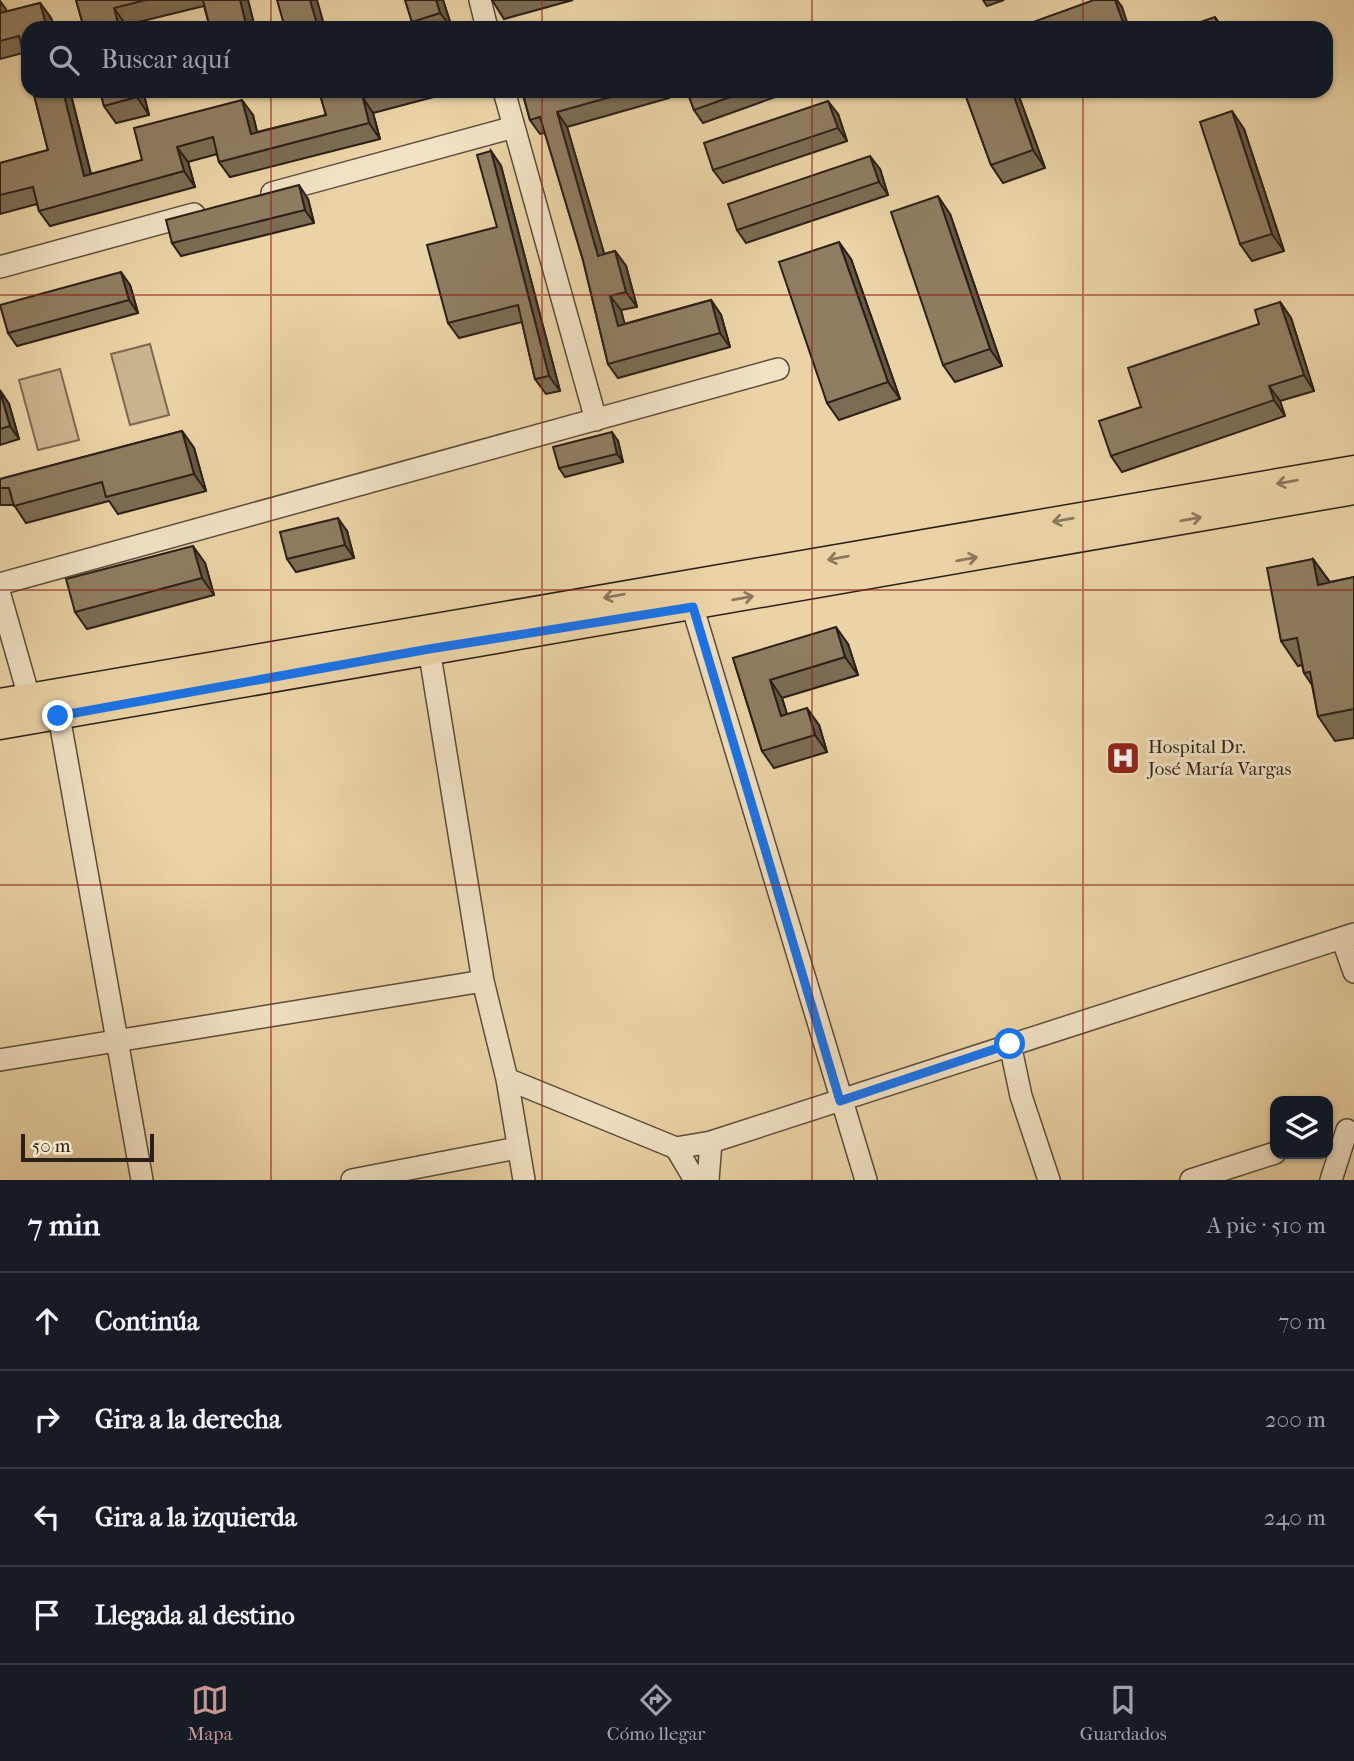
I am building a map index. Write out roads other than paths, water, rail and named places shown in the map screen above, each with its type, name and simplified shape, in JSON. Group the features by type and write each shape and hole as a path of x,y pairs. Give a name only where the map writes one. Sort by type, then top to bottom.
{"main road":[{"path":"0,726 429,649 689,595 1354,469"},
{"path":"0,702 1354,491"}],"street":[{"path":"480,0 485,21"},
{"path":"507,98 596,419"},
{"path":"251,199 514,127"},
{"path":"0,267 211,209"},
{"path":"0,584 778,369"},
{"path":"689,595 866,1180"},
{"path":"0,596 29,697"},
{"path":"429,649 483,981 507,1079 524,1180"},
{"path":"58,716 142,1180"},
{"path":"507,1079 676,1148 712,1142 1348,936 1354,972"},
{"path":"0,1060 483,981"},
{"path":"1010,1044 1021,1096 1049,1180"},
{"path":"1331,1180 1343,1131"},
{"path":"708,1180 712,1142"},
{"path":"352,1180 517,1148"},
{"path":"676,1148 695,1180"},
{"path":"1191,1180 1270,1155"}],"place":[{"name":"Hospital Dr. José María Vargas","path":"1123,758"}]}
